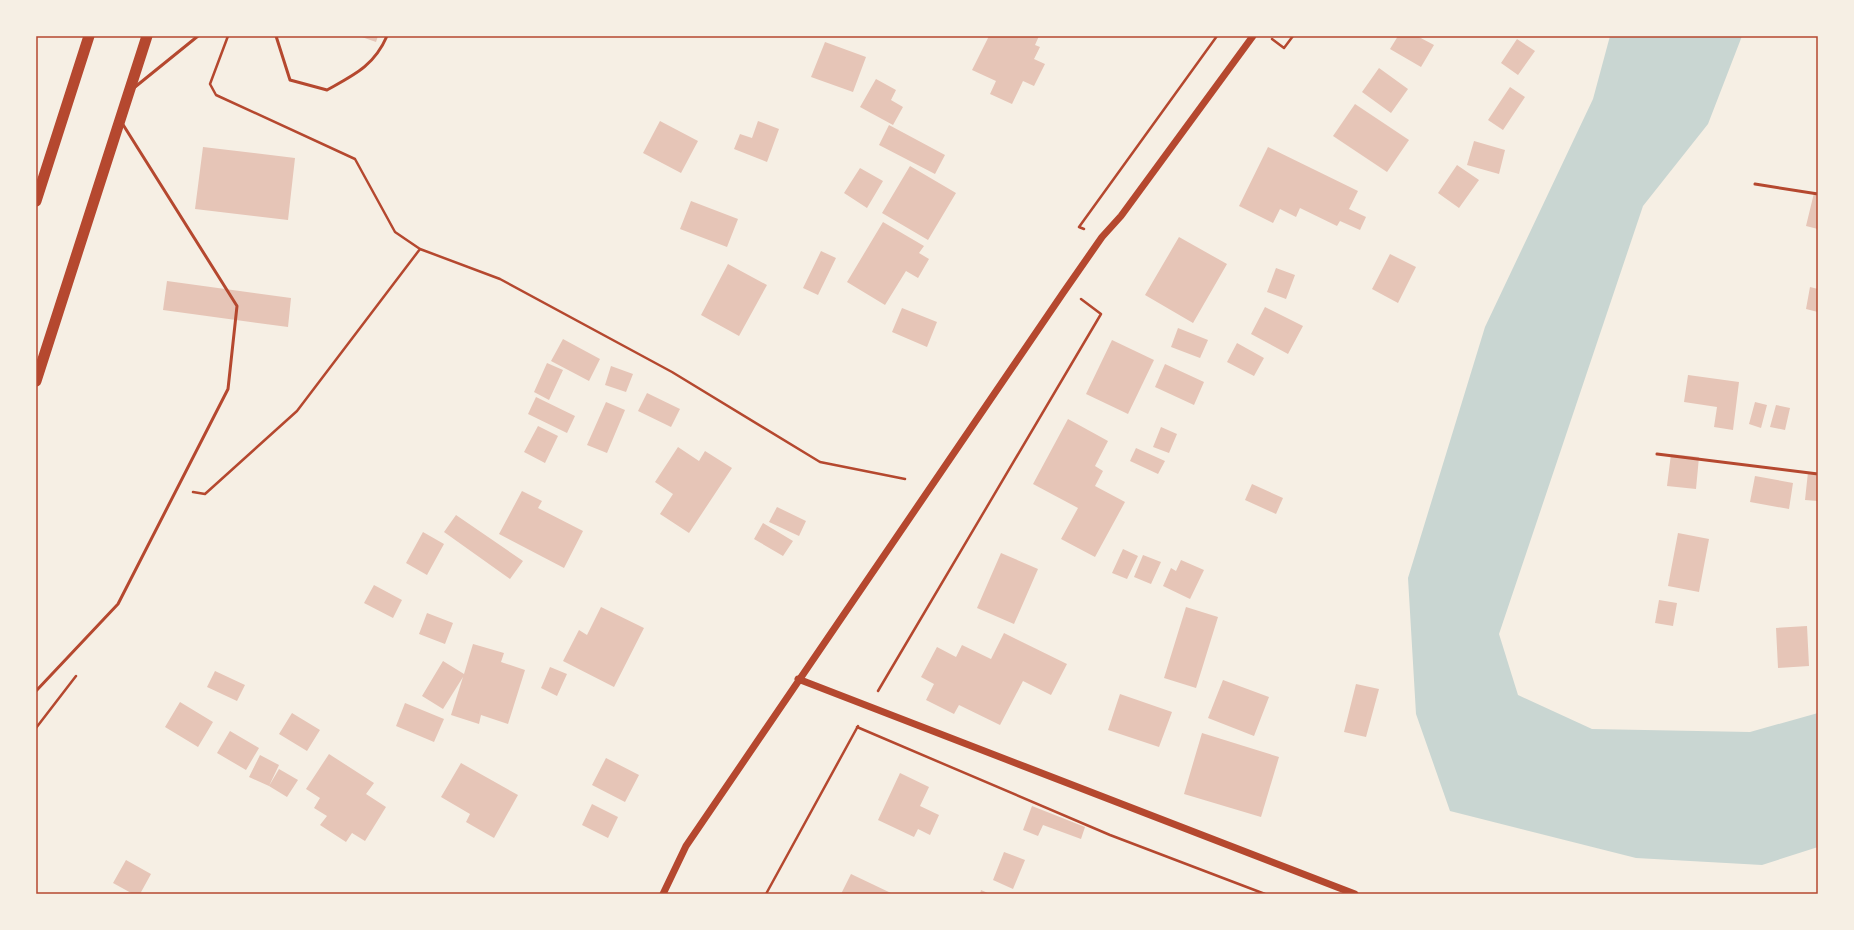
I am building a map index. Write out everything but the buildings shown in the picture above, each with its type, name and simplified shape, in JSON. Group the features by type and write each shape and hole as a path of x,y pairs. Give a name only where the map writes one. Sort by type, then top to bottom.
{"highway":[{"path":"36,201 89,36"},
{"path":"36,381 147,36"}],"street":[{"path":"662,894 686,846 798,679 1102,237 1121,216 1253,36"},
{"path":"798,679 1354,894"}],"lane":[{"path":"129,92 198,36"},
{"path":"276,36 290,80 327,90 364,69 383,46 387,36"},
{"path":"36,691 118,604 228,388 237,306 120,119"},
{"path":"1755,184 1818,194"},
{"path":"1657,454 1818,474"}],"path":[{"path":"228,36 210,84 216,95 355,159 395,232 420,249 500,279 672,372 820,462 905,478"},
{"path":"1102,237 1079,227 1217,36"},
{"path":"1268,36 1284,48 1293,36"},
{"path":"177,489 205,494 296,411 420,249"},
{"path":"877,691 1101,314 1081,300 1085,293"},
{"path":"766,894 860,723"},
{"path":"857,727 1110,835 1264,894"}],"shaded area":[{"path":"1610,36 1742,36 1708,124 1643,206 1499,634 1518,695 1592,729 1750,732 1818,713 1818,847 1762,865 1636,858 1450,811 1416,714 1408,578 1485,327 1593,99"}]}
